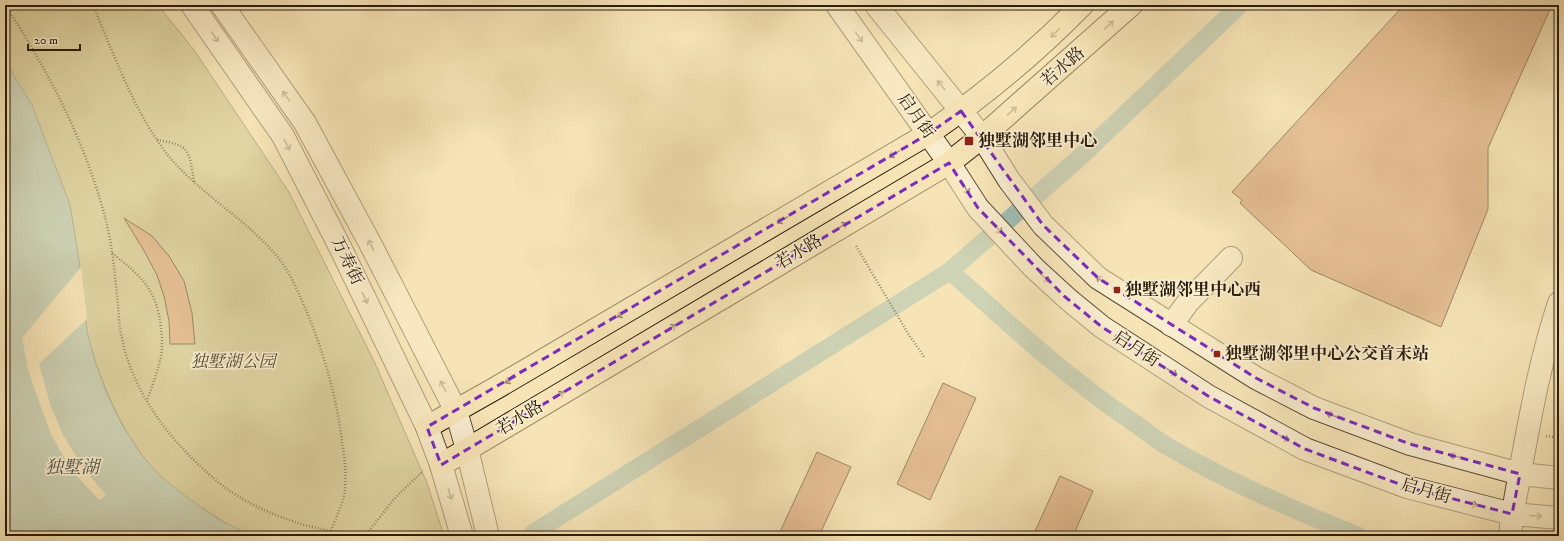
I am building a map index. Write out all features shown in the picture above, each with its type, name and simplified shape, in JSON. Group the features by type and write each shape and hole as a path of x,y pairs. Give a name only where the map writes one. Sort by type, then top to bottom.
{"main road":[{"name":"若水路","path":"427,427 456,412 928,134 962,111 1050,37 1082,5"},
{"name":"若水路","path":"440,462 467,449 949,163 982,137 1131,5"}],"street":[{"name":"万寿街","path":"192,5 283,136 340,247 427,427 440,462 461,532"},
{"name":"万寿街","path":"222,5 305,123 372,247 456,412 467,449 486,526"},
{"name":"启月街","path":"837,5 949,163 978,208 1017,251 1064,296 1102,327 1208,396 1305,449 1407,487 1512,514 1559,518"},
{"path":"876,5 982,137 1009,180 1043,225 1098,278 1256,378 1314,408 1410,444 1520,474 1559,478"},
{"path":"1171,325 1189,301 1231,258"},
{"path":"1510,536 1512,514 1533,401 1549,334 1559,303"}],"path":[{"path":"5,5 27,38 55,90 86,159 107,225 115,278 121,337 130,368 147,402 166,429 193,459 224,486 263,510 299,524 331,531 343,536"},
{"path":"93,5 136,104 156,140 173,162 194,182 276,254 292,278 310,318 327,366 338,412 345,464 344,496 331,531"},
{"path":"156,140 175,143 186,150 190,157 194,182"},
{"path":"856,246 909,335 925,358"},
{"path":"111,252 136,272 147,285 154,297 159,316 162,338 160,360 147,402"},
{"path":"365,536 394,499 417,476 440,462"}],"highlighted area":[{"path":"961,111 1043,225 1098,278 1256,378 1314,408 1410,444 1520,474 1512,514 1407,487 1305,449 1208,396 1102,327 1064,296 978,208 949,163 441,465 427,427 928,134"}],"green space":[{"name":"独墅湖公园","path":"5,5 158,5 194,50 289,192 374,361 427,483 444,536 252,536 229,525 181,494 169,485 147,462 121,421 107,392 95,361 10,69 5,66"}],"water":[{"name":"独墅湖","path":"5,66 10,69 32,105 70,205 79,260 87,331 95,361 106,392 121,423 141,454 159,475 180,492 223,522 252,536 5,536"}],"pier":[{"path":"81,267 87,319 39,364 50,404 63,435 84,469 106,495 99,500 75,474 51,434 28,369 22,338"}],"building":[{"path":"1404,5 1552,5 1488,148 1488,209 1441,327 1311,270 1240,203 1242,200 1232,192"},
{"path":"124,218 152,236 169,256 184,281 192,313 195,344 170,344 169,321 164,296 157,275"},
{"path":"943,383 976,398 930,500 897,484"},
{"path":"817,452 851,467 819,536 778,536"},
{"path":"1060,476 1093,491 1073,536 1033,536"}],"waterway":[{"path":"533,533 950,271 1078,159 1240,5"},
{"path":"950,271 1060,367 1106,403 1162,443 1213,472 1285,506 1359,536"}],"place":[{"name":"独墅湖邻里中心","path":"969,141"},
{"name":"独墅湖邻里中心西","path":"1117,290"},
{"name":"独墅湖邻里中心公交首末站","path":"1217,354"}]}
